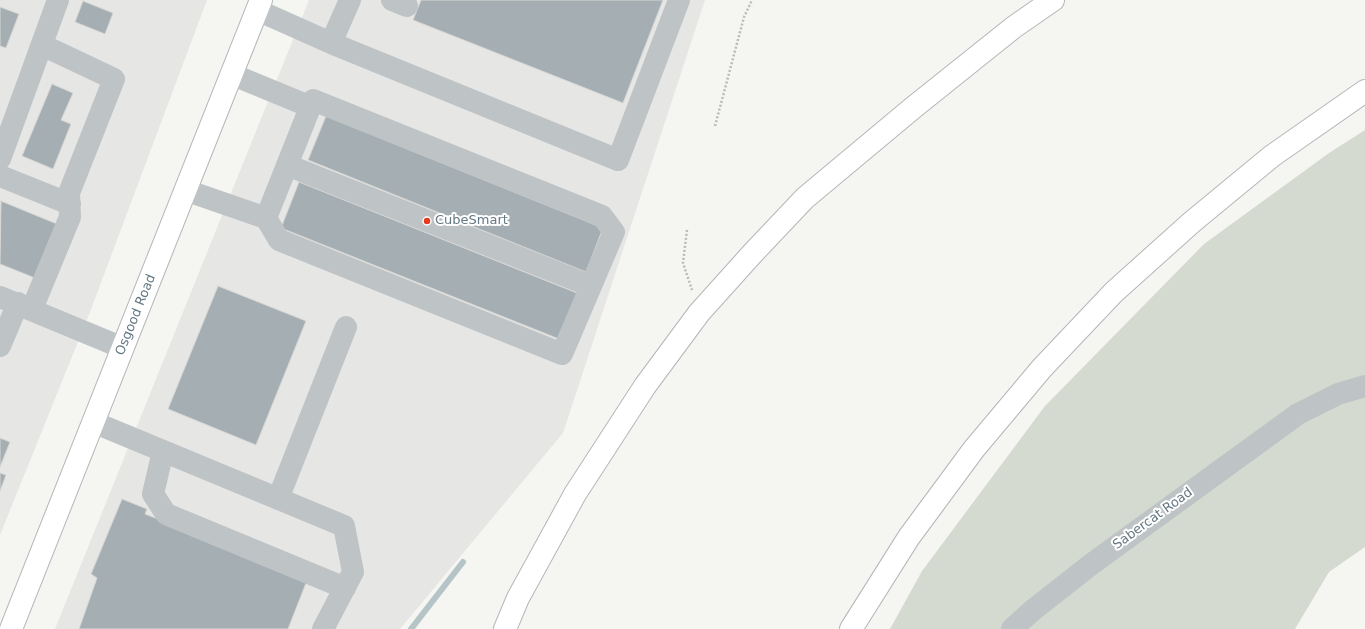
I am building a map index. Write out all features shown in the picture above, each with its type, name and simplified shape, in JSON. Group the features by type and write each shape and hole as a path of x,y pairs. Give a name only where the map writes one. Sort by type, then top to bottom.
{"main road":[{"path":"505,629 518,598 575,494 645,386 699,313 805,198 982,52 1014,27 1054,0"},
{"name":"Osgood Road","path":"11,629 259,5"},
{"path":"851,629 909,537 974,449 1042,368 1114,292 1192,222 1272,156 1365,91"}],"street":[{"path":"0,159 58,0"},
{"path":"331,43 350,0"},
{"path":"259,5 331,43 618,160 679,0"},
{"path":"0,346 17,303 70,217 69,193 114,79 42,45"},
{"path":"186,190 266,218 279,240 562,354 614,232 602,216 312,103 232,74"},
{"path":"266,218 312,103"},
{"path":"287,165 591,286"},
{"path":"0,176 70,204"},
{"path":"17,303 123,348"},
{"path":"278,499 346,328"},
{"name":"Sabercat Road","path":"1012,629 1033,610 1093,563 1298,414 1338,394 1365,386"},
{"path":"93,422 344,526 353,572 323,629"},
{"path":"163,451 154,494 166,514 345,588"}],"path":[{"path":"715,126 744,17 752,0"},
{"path":"687,230 683,263 699,313"}],"shaded area":[{"path":"0,0 207,0 90,312 0,535"},
{"path":"309,0 705,0 563,433 400,629 55,629"},
{"path":"1365,130 1365,547 1329,572 1295,629 890,629 922,571 1045,406 1204,244 1329,153"}],"building":[{"path":"421,0 663,0 623,103 413,20"},
{"path":"83,1 113,13 105,34 75,22"},
{"path":"0,7 19,14 6,48 0,46"},
{"path":"52,84 73,93 61,120 71,124 53,169 22,156"},
{"path":"326,116 603,228 586,272 308,160"},
{"path":"299,182 577,293 559,339 281,228"},
{"path":"1,201 57,224 35,278 0,264"},
{"path":"218,286 306,321 256,445 168,409"},
{"path":"0,438 10,442 0,467"},
{"path":"0,473 6,475 0,491"},
{"path":"122,499 147,509 145,514 308,578 288,629 79,629 97,578 91,574"}],"waterway":[{"path":"411,629 463,562"}],"place":[{"name":"CubeSmart","path":"427,221"}]}
